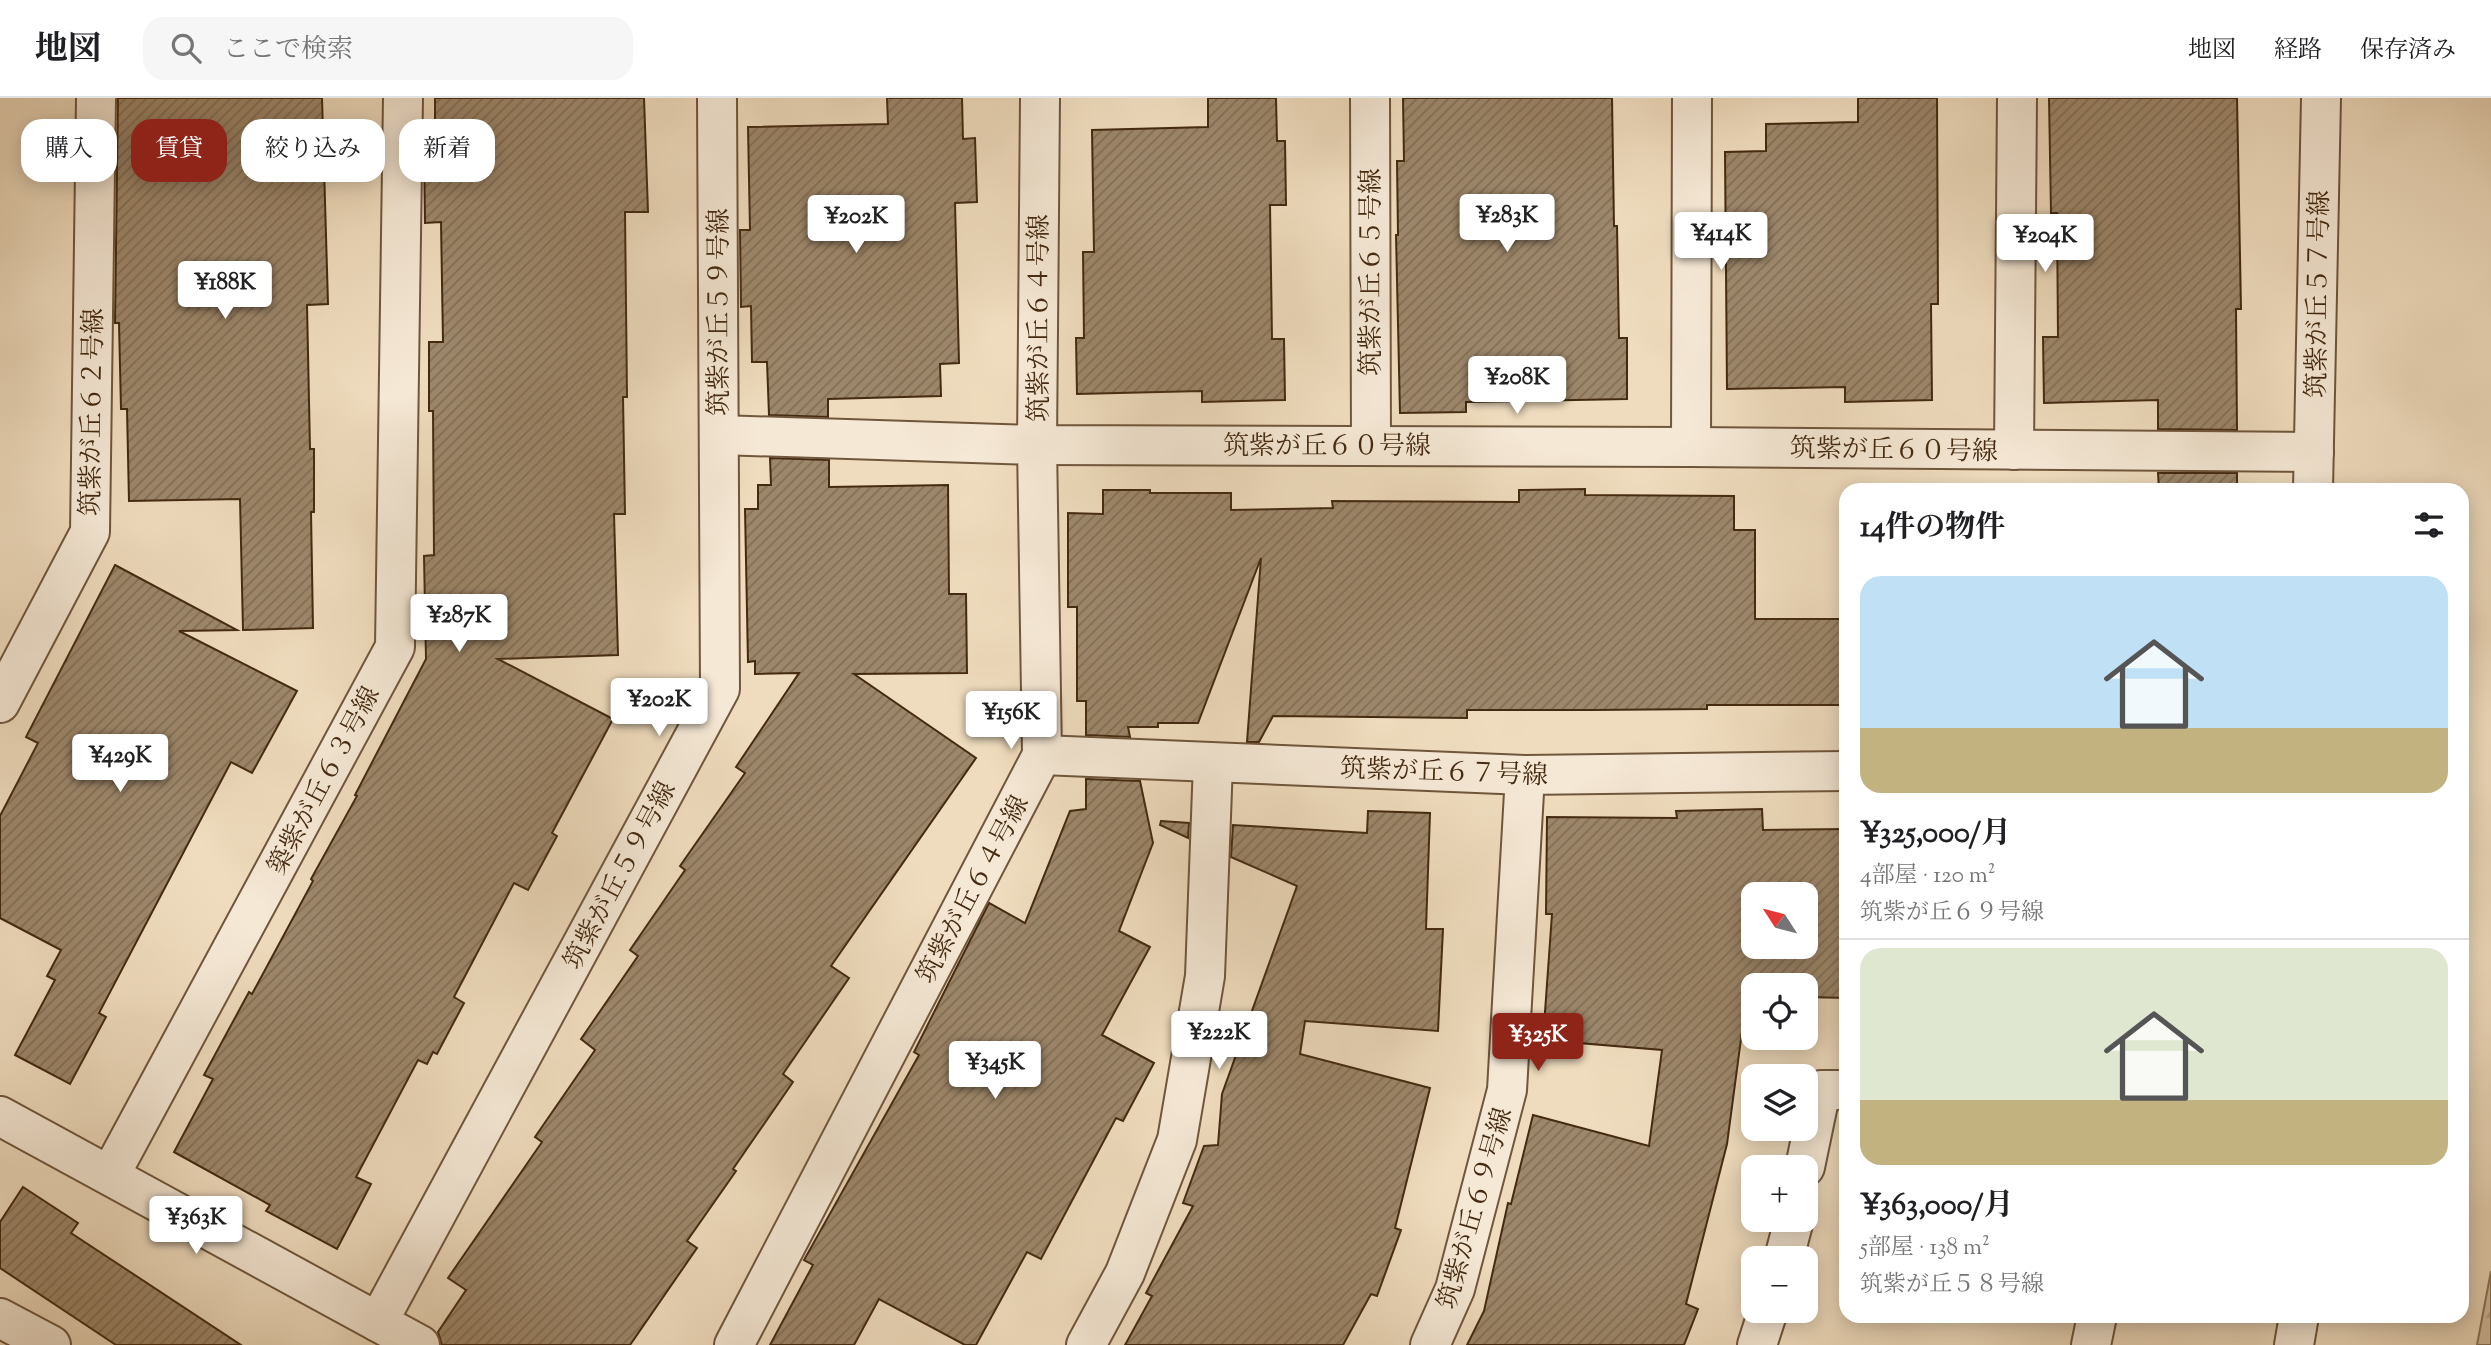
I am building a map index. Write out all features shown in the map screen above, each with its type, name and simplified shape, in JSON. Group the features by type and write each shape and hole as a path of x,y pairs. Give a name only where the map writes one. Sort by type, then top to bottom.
{"street":[{"name":"筑紫が丘６２号線","path":"0,703 90,532 96,98"},
{"name":"築紫が丘６３号線","path":"110,1175 395,647 402,98"},
{"name":"筑紫が丘５９号線","path":"378,1322 720,689 718,98"},
{"name":"筑紫が丘６４号線","path":"734,1345 1042,755 1037,445 1040,98"},
{"name":"筑紫が丘６５号線","path":"1370,98 1371,445"},
{"path":"1691,447 1692,98"},
{"path":"2014,450 2018,98"},
{"name":"筑紫が丘５７号線","path":"2313,483 2321,98"},
{"name":"筑紫が丘６０号線","path":"719,435 1037,445 2314,452"},
{"name":"筑紫が丘６７号線","path":"1042,755 1525,775 1839,771"},
{"path":"1086,1345 1125,1273 1177,1140 1205,976 1213,763"},
{"name":"筑紫が丘６９号線","path":"1430,1345 1455,1289 1507,1090 1525,775"},
{"path":"1807,1155 1821,1090 1839,1090"},
{"path":"0,1116 420,1345"},
{"path":"0,1318 51,1345"},
{"path":"1757,1345 1764,1323"},
{"path":"2091,1345 2096,1323"},
{"path":"2294,1345 2298,1323"}],"green space":[{"path":"2491,1271 2491,1345 2477,1345"}],"building":[{"path":"118,98 322,98 323,119 241,119 241,182 324,182 328,304 307,305 310,449 314,449 314,512 311,512 313,628 243,630 240,499 129,501 127,409 121,409 119,323 115,323"},
{"path":"435,98 644,98 648,212 625,212 625,514 614,514 618,655 498,659 613,719 552,833 557,836 528,890 514,883 454,997 464,1003 437,1054 433,1052 427,1064 418,1060 356,1177 371,1184 337,1249 266,1211 270,1205 174,1152 213,1079 204,1075 249,992 252,994 313,881 311,879 357,796 355,795 426,659 424,556 434,555 433,411 429,411 429,342 443,342 441,222 425,223 424,182 495,182 495,119 435,119"},
{"path":"887,98 962,98 963,139 975,138 977,202 955,203 959,363 940,364 941,396 828,399 828,417 769,415 767,362 752,362 751,306 741,307 740,230 750,230 748,127 888,124"},
{"path":"1208,98 1276,98 1277,141 1285,141 1286,205 1270,205 1272,339 1284,339 1285,400 1202,402 1202,391 1077,394 1076,338 1084,338 1083,252 1094,252 1092,130 1208,127"},
{"path":"1403,98 1612,98 1619,338 1627,338 1627,399 1466,402 1466,412 1400,413 1396,235 1397,161 1404,161"},
{"path":"1858,98 1937,98 1938,304 1931,304 1932,400 1845,402 1845,387 1727,389 1725,152 1766,151 1766,124 1858,122"},
{"path":"2049,98 2237,98 2241,309 2236,309 2237,430 2158,429 2158,400 2044,403 2043,337 2058,337 2057,213 2051,213"},
{"path":"770,458 829,460 829,487 948,485 949,594 966,594 967,673 854,674 976,758 831,966 849,978 783,1074 793,1082 687,1241 697,1248 630,1345 442,1345 438,1332 466,1290 448,1278 542,1142 535,1137 595,1050 581,1039 638,956 630,950 685,870 680,866 745,773 736,767 799,673 755,674 755,661 748,662 745,509 758,509 758,485 771,485"},
{"path":"2158,473 2237,473 2237,483 2159,483"},
{"path":"1585,489 1585,495 1734,496 1734,530 1755,530 1755,619 1839,619 1839,705 1707,705 1707,709 1467,710 1467,718 1273,716 1259,742 1247,742 1261,558 1198,723 1158,723 1158,727 1128,727 1130,737 1086,735 1086,701 1077,701 1077,607 1068,607 1068,513 1103,514 1103,490 1231,493 1231,510 1333,508 1332,501 1519,502 1519,490"},
{"path":"115,565 237,630 179,631 297,691 252,773 231,762 99,1013 106,1017 70,1084 15,1055 55,980 47,976 61,950 0,918 0,816 38,743 26,737"},
{"path":"1086,779 1140,781 1153,843 1119,931 1150,947 1102,1035 1154,1063 1123,1121 1116,1118 1041,1259 1027,1252 976,1345 965,1345 879,1299 854,1345 770,1345 813,1265 804,1260 919,1055 914,1052 989,903 1025,923 1070,811 1086,809"},
{"path":"1762,809 1763,830 1839,829 1839,998 1818,997 1818,973 1741,973 1741,1039 1727,1144 1686,1304 1698,1309 1684,1345 1467,1345 1484,1311 1508,1203 1511,1204 1533,1115 1649,1146 1662,1050 1543,1040 1552,914 1546,914 1547,817 1677,818 1676,811"},
{"path":"1368,811 1430,813 1426,929 1443,929 1438,1031 1305,1021 1300,1054 1430,1088 1395,1228 1401,1230 1377,1296 1371,1294 1343,1345 1125,1345 1152,1296 1146,1293 1193,1206 1183,1203 1204,1146 1218,1145 1222,1094 1297,886 1231,857 1233,825 1367,833"},
{"path":"1161,821 1189,823 1188,838 1160,825"},
{"path":"23,1187 78,1223 71,1233 241,1345 116,1345 0,1268 0,1222"}]}
